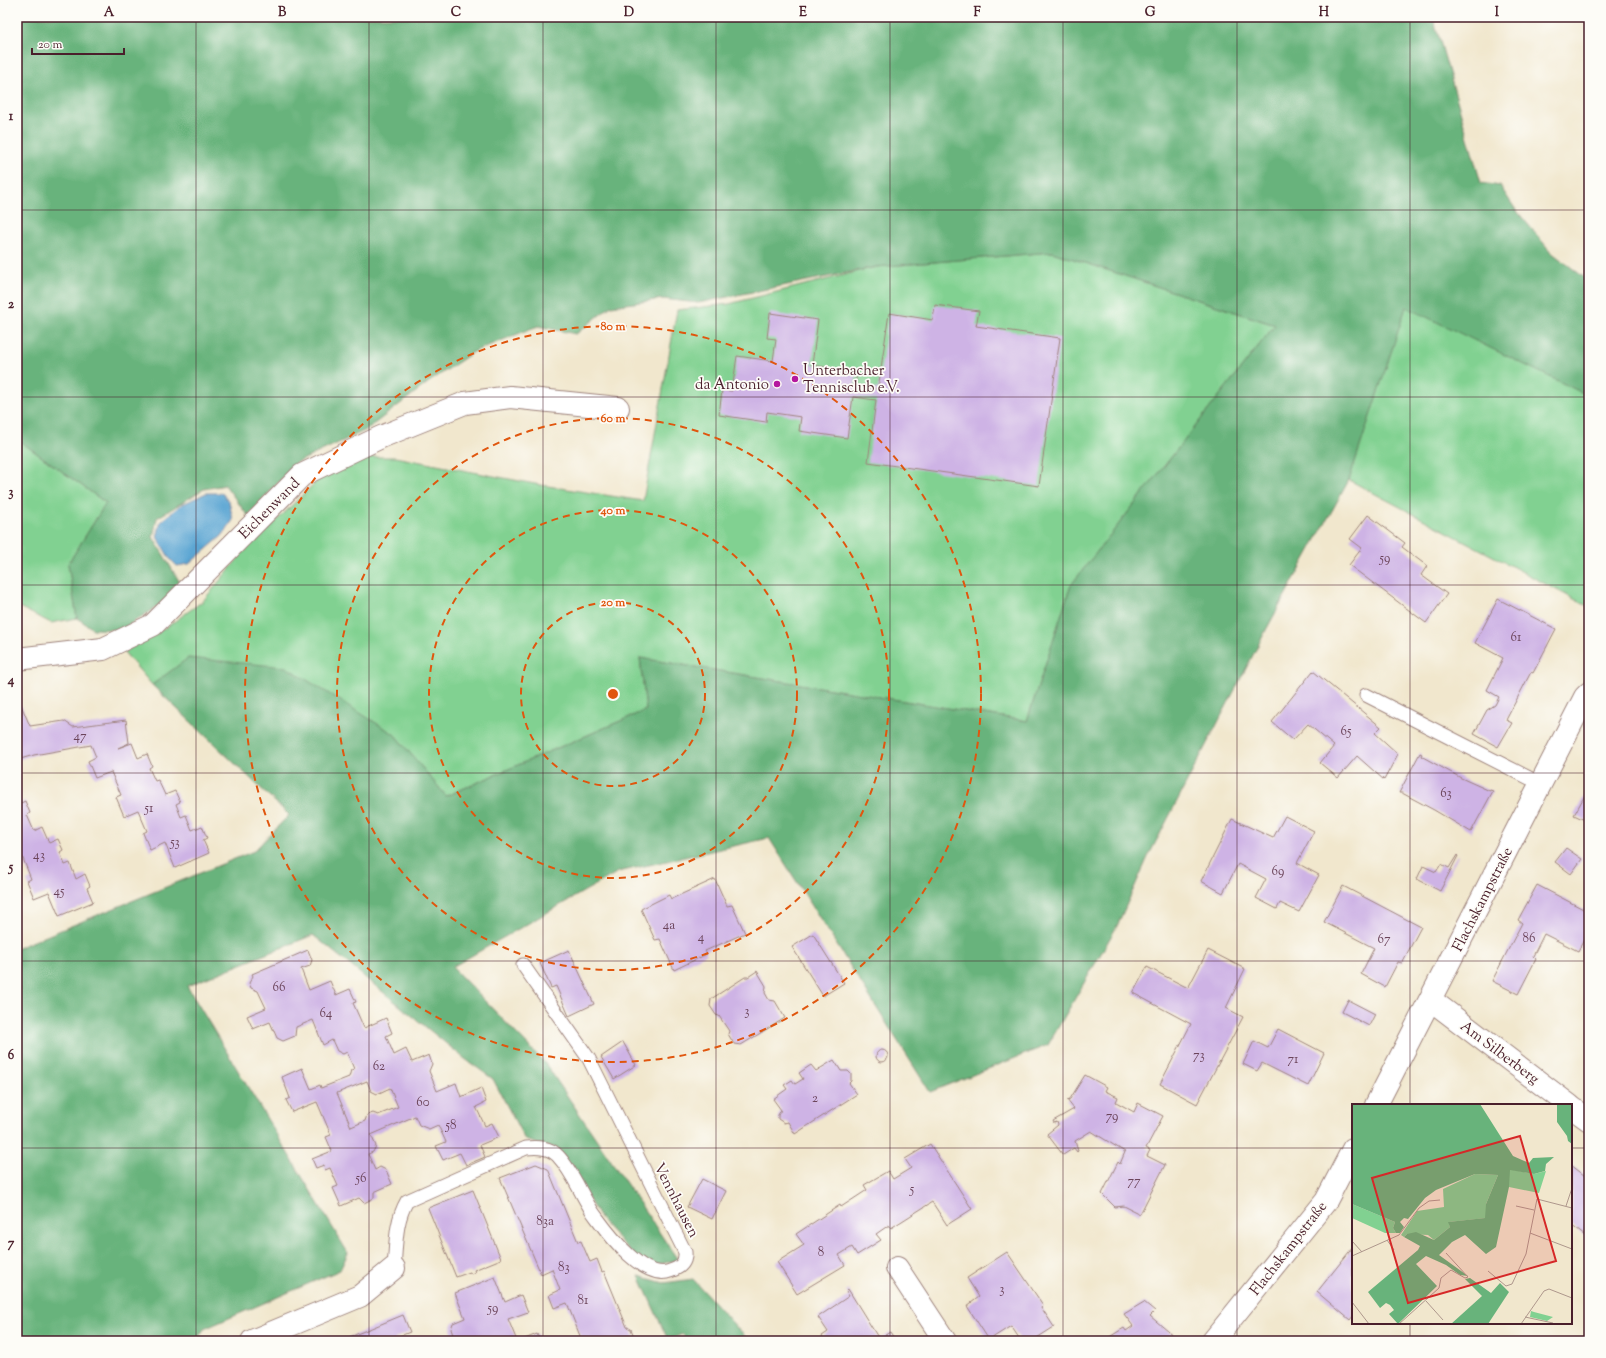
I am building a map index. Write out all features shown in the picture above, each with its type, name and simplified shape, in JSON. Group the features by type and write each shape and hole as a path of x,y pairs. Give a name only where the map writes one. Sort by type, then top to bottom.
{"street":[{"name":"Eichenwand","path":"17,659 103,649 153,625 302,475 381,437 465,403 510,397 618,408"},
{"name":"Flachskampstraße","path":"1377,1104 1585,697 1589,693"},
{"name":"Am Silberberg","path":"1431,1000 1567,1104"},
{"name":"Am Silberberg","path":"1572,1107 1589,1120"},
{"name":"Flachskampstraße","path":"1213,1341 1326,1201 1352,1151"},
{"path":"252,1341 360,1296 394,1268"},
{"path":"897,1268 945,1341"}],"lane":[{"path":"1366,695 1541,784"},
{"name":"Vennhausen","path":"394,1268 398,1228 404,1207 410,1198 526,1148 536,1147 548,1149 557,1155 570,1172 596,1218 629,1256 645,1268 660,1273 670,1271 682,1265 686,1259 686,1252 589,1059 523,965"}],"green space":[{"path":"17,17 1433,17 1481,183 1500,186 1516,210 1551,252 1589,281 1589,396 1406,307 1349,480 1266,630 1148,857 1117,926 1048,1045 930,1092 769,838 618,872 452,967 545,1063 678,1260 655,1265 636,1258 601,1220 559,1150 525,1140 493,1079 465,1059 313,935 187,986 348,1253 340,1270 204,1329 196,1341 17,1341 17,948 254,851 289,815 152,685 188,658 286,667 394,734 446,796 646,710 640,658 1027,721 1071,585 1275,325 1052,252 876,267 698,303 663,299 611,306 576,334 538,326 475,351 429,382 366,430 296,463 248,516 225,485 204,489 157,518 153,537 182,586 158,606 121,630 93,629 77,618 68,564 106,503 17,439"},
{"path":"1052,252 1275,325 1071,585 1027,721 640,658 646,710 446,796 394,734 189,658 152,685 124,652 168,626 203,601 241,555 321,477 361,457 395,457 535,484 643,501 677,310 729,304 876,267"},
{"path":"1406,306 1589,396 1589,607 1349,480"},
{"path":"17,439 106,503 68,564 77,618 51,623 17,606"},
{"path":"639,1276 664,1283 693,1279 749,1341 686,1341 683,1334 668,1340"}],"water":[{"path":"206,493 222,493 229,502 233,520 222,536 189,564 177,566 170,559 157,537 161,521 181,505"}],"building":[{"path":"935,305 979,311 976,326 1060,338 1039,486 868,462 876,400 853,397 847,438 799,431 801,417 767,412 766,422 719,415 722,390 732,391 737,356 773,361 776,339 767,338 770,313 818,320 812,365 857,372 855,386 878,389 889,313 933,320"},
{"path":"1368,515 1405,543 1402,547 1427,566 1421,575 1447,594 1426,623 1349,565 1362,548 1350,539"},
{"path":"1498,599 1556,629 1533,673 1531,672 1506,720 1512,723 1498,747 1474,734 1487,710 1495,705 1499,697 1487,690 1503,658 1475,643"},
{"path":"1313,671 1381,727 1375,733 1398,754 1384,780 1357,756 1338,778 1320,763 1334,746 1308,724 1293,740 1272,722"},
{"path":"21,705 30,726 64,721 73,727 126,720 129,743 118,748 132,743 138,758 147,754 152,766 149,768 155,781 158,780 165,795 175,791 180,802 176,804 181,817 186,815 192,830 202,826 207,838 203,840 209,853 175,868 165,843 150,850 143,833 147,831 138,810 124,816 116,797 121,795 111,772 95,778 88,761 96,757 91,745 34,755 17,760 17,706"},
{"path":"1420,753 1422,754 1421,756 1461,778 1493,791 1471,832 1434,810 1402,793 1399,793"},
{"path":"1589,788 1589,822 1574,815"},
{"path":"25,801 30,813 27,815 34,831 42,827 49,843 58,839 63,850 60,852 65,865 70,863 76,879 85,874 90,886 87,888 93,902 59,916 49,892 34,898 27,881 31,879 22,856 17,857 17,805"},
{"path":"1285,816 1314,831 1297,863 1319,875 1299,912 1280,903 1277,909 1256,898 1266,879 1238,864 1223,893 1201,881 1232,819 1273,838"},
{"path":"1566,848 1582,859 1571,874 1555,862"},
{"path":"1457,855 1458,856 1440,891 1417,879 1423,866 1436,872 1441,864 1449,868"},
{"path":"715,879 727,906 732,905 745,933 705,951 707,954 674,970 660,939 655,940 641,909 669,895 671,899"},
{"path":"1537,885 1589,912 1589,930 1578,951 1544,934 1533,956 1536,959 1518,994 1492,981 1522,923 1518,920"},
{"path":"1343,886 1421,927 1402,963 1398,962 1385,987 1361,974 1374,948 1324,922"},
{"path":"813,934 844,983 823,996 792,947"},
{"path":"308,950 312,960 310,966 301,969 309,990 330,981 336,995 350,989 356,1002 353,1003 364,1028 386,1018 392,1033 386,1036 394,1055 406,1049 412,1062 429,1055 432,1064 429,1071 437,1091 456,1083 461,1097 481,1088 486,1102 476,1107 485,1126 492,1123 499,1137 480,1145 485,1157 466,1165 460,1153 443,1160 436,1146 446,1142 438,1125 429,1129 419,1125 415,1116 371,1135 376,1146 373,1152 368,1154 375,1170 380,1167 386,1170 392,1184 374,1192 374,1198 364,1203 359,1198 341,1206 333,1188 338,1186 330,1168 325,1170 324,1165 316,1168 312,1159 332,1151 326,1137 331,1135 317,1102 292,1112 286,1100 290,1098 282,1077 302,1068 311,1089 320,1085 321,1088 349,1077 351,1070 354,1069 347,1052 343,1054 337,1051 332,1040 323,1045 313,1020 296,1027 295,1036 283,1041 277,1038 270,1022 253,1029 247,1016 266,1008 258,991 251,988 249,983 253,976 252,974","holes":["367,1081 371,1091 377,1094 390,1088 398,1107 378,1115 373,1113 367,1115 365,1121 351,1127 337,1093"]},
{"path":"569,950 594,1004 569,1016 556,986 551,988 540,963"},
{"path":"1208,950 1245,969 1226,1008 1243,1017 1197,1104 1160,1084 1191,1024 1133,993 1147,967 1188,988"},
{"path":"757,971 766,986 765,993 769,1000 775,1001 785,1018 741,1045 734,1044 728,1034 729,1031 710,1006 711,999"},
{"path":"1348,1000 1375,1014 1369,1026 1342,1012"},
{"path":"1278,1029 1324,1053 1308,1086 1262,1063 1257,1071 1243,1064 1254,1041 1268,1048"},
{"path":"623,1042 636,1065 614,1079 601,1057"},
{"path":"880,1050 884,1050 888,1056 884,1062 880,1062 876,1058 876,1054"},
{"path":"834,1060 841,1071 848,1071 851,1074 851,1081 849,1083 857,1094 795,1134 788,1122 784,1123 778,1119 778,1115 781,1110 773,1099 787,1089 784,1085 792,1080 795,1084 803,1079 799,1073 811,1065 816,1071"},
{"path":"1085,1075 1107,1087 1105,1091 1118,1097 1116,1102 1134,1112 1138,1103 1163,1116 1146,1148 1150,1150 1147,1156 1165,1165 1140,1214 1124,1206 1115,1207 1102,1194 1118,1162 1120,1164 1125,1152 1091,1131 1075,1141 1077,1152 1074,1148 1063,1155 1047,1134 1058,1125 1057,1122 1054,1123 1053,1121 1074,1109 1067,1100 1070,1099"},
{"path":"930,1144 972,1209 947,1225 932,1202 891,1228 889,1225 876,1234 881,1240 857,1255 852,1247 839,1255 845,1265 797,1294 777,1262 804,1245 796,1234 840,1205 841,1207 867,1190 864,1185 888,1171 893,1179 911,1168 905,1159"},
{"path":"536,1164 548,1169 578,1242 581,1241 590,1262 597,1259 602,1272 604,1271 627,1327 631,1329 635,1339 630,1341 582,1341 567,1303 554,1308 549,1295 560,1290 552,1269 541,1274 500,1178"},
{"path":"1572,1166 1589,1179 1589,1230 1585,1236 1572,1226"},
{"path":"702,1179 726,1191 712,1219 687,1207"},
{"path":"473,1190 501,1259 474,1270 475,1272 471,1274 470,1272 456,1277 428,1208"},
{"path":"1352,1248 1352,1317 1350,1320 1317,1292"},
{"path":"1007,1252 1043,1305 1041,1307 1054,1327 1032,1341 1021,1341 1011,1326 989,1340 967,1306 979,1297 967,1278"},
{"path":"495,1277 505,1302 521,1295 528,1312 508,1319 517,1341 471,1341 469,1336 455,1341 451,1329 453,1323 465,1318 455,1293"},
{"path":"848,1289 879,1339 890,1332 896,1341 825,1341 822,1336 828,1332 818,1317 849,1296 846,1291"},
{"path":"1144,1302 1155,1311 1150,1316 1175,1337 1169,1341 1103,1341 1124,1328 1126,1331 1133,1326 1124,1314"},
{"path":"403,1315 410,1332 395,1338 396,1341 340,1341"},
{"path":"537,1334 540,1341 520,1341"}],"place":[{"name":"Unterbacher Tennisclub e.V.","path":"795,379"},
{"name":"da Antonio","path":"777,384"}]}
